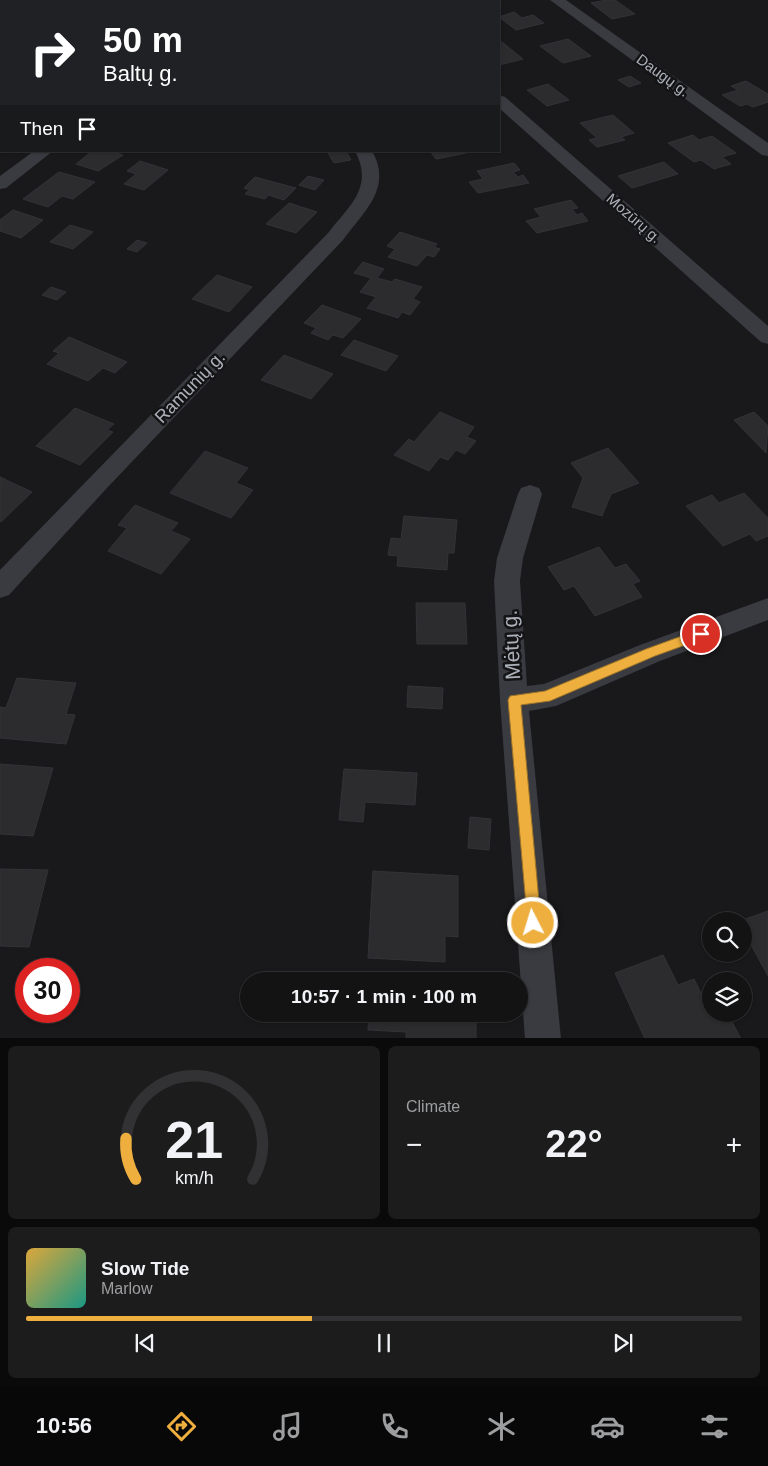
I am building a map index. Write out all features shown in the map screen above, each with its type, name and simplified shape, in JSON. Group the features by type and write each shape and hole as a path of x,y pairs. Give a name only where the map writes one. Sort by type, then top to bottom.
{"street":[{"name":"Daugų g.","path":"557,0 768,151"},
{"name":"Mozūrų g.","path":"500,101 768,337"},
{"path":"0,184 44,152"},
{"name":"Ramunių g.","path":"0,587 104,476 336,236 360,205 373,183 370,160 364,152"},
{"name":"Mėtų g.","path":"530,494 510,558 507,581 514,700 543,1038"},
{"path":"514,700 546,697 650,653 768,609"}],"building":[{"path":"615,0 635,14 612,19 591,3"},
{"path":"514,12 522,18 533,15 544,23 516,30 500,17"},
{"path":"568,39 591,56 563,63 540,46"},
{"path":"502,42 523,59 500,65 500,43"},
{"path":"630,76 641,83 629,87 618,80"},
{"path":"746,81 768,94 768,102 753,107 747,104 740,106 722,95 738,90 731,86"},
{"path":"548,84 569,100 547,106 527,90"},
{"path":"613,115 634,133 621,137 625,140 597,147 589,140 597,138 580,123"},
{"path":"693,135 699,140 712,136 736,153 722,157 731,164 714,169 701,160 694,162 668,143"},
{"path":"91,152 112,152 123,155 98,171 76,164"},
{"path":"328,152 347,152 351,160 334,163"},
{"path":"431,152 466,153 436,159"},
{"path":"140,161 168,170 144,190 124,184 136,174 127,171"},
{"path":"664,162 678,174 632,188 618,176"},
{"path":"514,163 520,170 513,172 518,177 523,175 529,183 478,193 469,182 483,179 477,171"},
{"path":"59,172 95,182 73,199 62,196 48,207 23,199"},
{"path":"308,176 324,180 315,190 299,185"},
{"path":"255,177 296,188 284,200 268,195 265,199 245,194 249,190 244,188"},
{"path":"571,200 578,208 572,209 577,215 582,213 588,221 537,233 526,221 541,217 534,209"},
{"path":"289,203 317,212 296,233 266,224"},
{"path":"13,210 43,220 21,238 0,231 0,220"},
{"path":"70,225 93,232 73,249 50,242"},
{"path":"400,232 437,244 434,247 440,249 434,257 427,255 417,266 388,257 395,249 387,246"},
{"path":"137,240 147,243 137,252 127,249"},
{"path":"363,262 384,269 377,278 392,282 395,279 422,287 413,299 420,302 410,315 402,312 398,318 367,308 376,297 360,292 371,278 354,273"},
{"path":"217,275 252,287 229,312 192,299"},
{"path":"51,287 66,292 57,300 42,295"},
{"path":"322,305 361,319 343,338 333,335 328,340 311,333 316,328 304,323"},
{"path":"69,337 127,362 115,373 103,368 88,381 47,364 59,353 53,351"},
{"path":"354,340 398,356 386,371 341,355"},
{"path":"284,355 333,374 311,399 261,380"},
{"path":"75,408 114,424 107,430 113,432 80,465 36,446"},
{"path":"440,412 474,427 467,437 476,441 465,454 456,450 448,460 440,457 429,471 394,455 409,439 414,442"},
{"path":"754,412 768,426 766,453 734,420"},
{"path":"608,448 639,483 611,494 602,516 572,507 583,478 571,463"},
{"path":"205,451 248,468 236,483 253,490 231,518 170,493"},
{"path":"0,477 32,492 1,522 0,521"},
{"path":"744,493 768,518 768,536 756,541 750,534 723,546 686,506 712,495 719,503"},
{"path":"135,505 178,523 171,531 190,539 161,574 108,551 127,528 118,525"},
{"path":"404,516 457,520 454,553 448,553 447,570 397,566 398,556 388,555 391,538 401,539"},
{"path":"599,547 615,568 626,564 640,581 633,584 642,597 595,616 574,586 564,590 548,567"},
{"path":"416,603 465,603 467,644 417,644"},
{"path":"17,678 76,683 66,714 75,715 66,744 0,738 0,707 6,708"},
{"path":"408,686 443,688 442,709 407,707"},
{"path":"0,764 53,768 33,836 0,834"},
{"path":"344,769 417,773 415,805 365,802 363,822 339,820"},
{"path":"470,817 491,819 489,850 468,848"},
{"path":"0,869 48,870 29,947 0,946"},
{"path":"373,871 458,876 458,937 445,936 445,962 368,958"},
{"path":"768,911 768,976 752,947 752,917"},
{"path":"663,955 678,985 694,979 702,995 702,1022 732,1022 740,1038 645,1038 615,973"},
{"path":"368,1022 476,1022 476,1038 406,1038 406,1032 368,1030"}],"route":[{"path":"533,923 514,700 546,697 650,653 701,634"}]}
